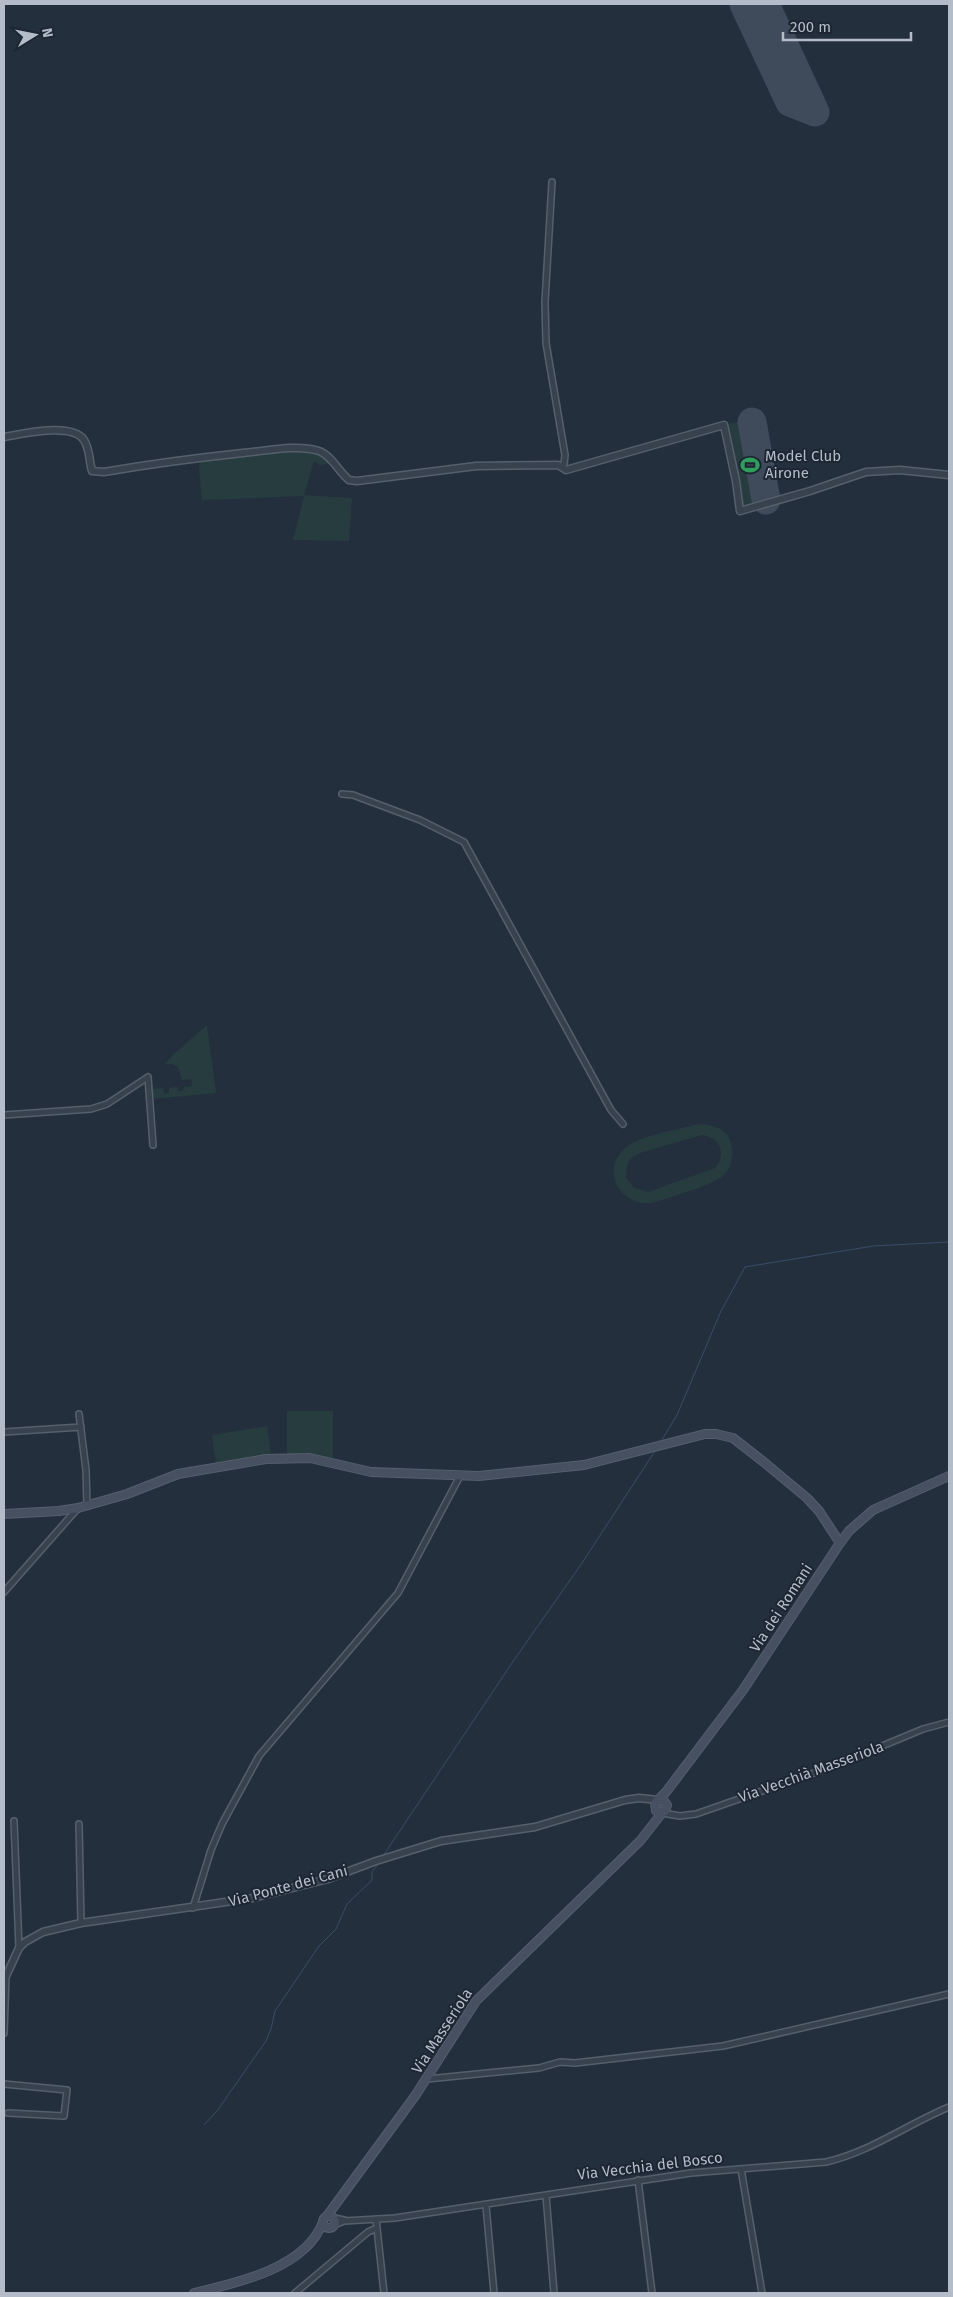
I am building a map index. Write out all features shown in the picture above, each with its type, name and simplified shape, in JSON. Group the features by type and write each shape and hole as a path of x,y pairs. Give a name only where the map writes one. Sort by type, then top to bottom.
{"main road":[{"path":"4,1514 78,1508 149,1486 178,1474 266,1460 310,1458 371,1472 460,1476 504,1474 584,1465 705,1434 716,1434 733,1438 807,1498 819,1511 840,1543"},
{"name":"Via dei Romani","path":"660,1806 666,1792 743,1690 840,1543 873,1510 949,1476"},
{"name":"Via Masseriola","path":"330,2221 333,2208 427,2079 476,2001 640,1840 655,1822 660,1806"},
{"path":"194,2293 242,2280 287,2262 306,2247 330,2221"}],"street":[{"path":"552,182 545,302 546,343 565,455 564,464 561,466"},
{"path":"4,437 38,431 77,433 83,438 87,446 92,471 104,472 197,458 285,449 321,452 349,480 358,481 476,466 561,466 566,470 724,425 740,510 810,492 866,472 900,470 949,475"},
{"path":"342,794 353,795 420,820 464,842 611,1110 623,1124"},
{"path":"4,1115 91,1109 107,1104 148,1077 153,1145"},
{"path":"79,1414 87,1481 87,1506"},
{"path":"4,1432 81,1427"},
{"path":"192,1908 211,1850 222,1824 260,1756 398,1593 460,1476"},
{"path":"4,1592 78,1508"},
{"name":"Via Vecchià Masseriola","path":"660,1806 672,1813 686,1816 696,1814 834,1766 923,1729 949,1722"},
{"name":"Via Ponte dei Cani","path":"19,1948 25,1942 43,1932 81,1924 253,1898 328,1879 376,1861 441,1841 535,1827 625,1800 639,1798 649,1800 660,1806"},
{"path":"4,2033 5,1977 19,1948 14,1821"},
{"path":"79,1824 81,1924"},
{"path":"427,2079 539,2068 560,2062 575,2063 723,2046 864,2012 949,1994"},
{"path":"4,2084 67,2090 64,2116 8,2113"},
{"name":"Via Vecchia del Bosco","path":"330,2221 376,2219 486,2206 638,2180 740,2169 798,2166 843,2158 949,2107"},
{"path":"740,2169 762,2293"},
{"path":"638,2180 652,2293"},
{"path":"546,2195 554,2293"},
{"path":"486,2206 494,2293"},
{"path":"376,2219 384,2293"},
{"path":"295,2293 368,2232 377,2228"}],"green space":[{"name":"Model Club Airone","path":"758,419 772,500 742,507 726,424"},
{"path":"259,453 260,456 263,456 264,453 317,453 330,463 320,465 314,461 304,495 352,498 349,541 293,540 304,496 202,500 200,460"},
{"path":"207,1025 216,1093 152,1099 151,1089 163,1088 164,1094 169,1093 169,1088 178,1087 178,1091 183,1091 184,1087 192,1086 191,1079 182,1080 178,1067 172,1064 165,1064"},
{"path":"698,1124 721,1129 728,1136 732,1155 730,1166 724,1175 699,1188 659,1201 647,1203 627,1197 615,1180 614,1170 616,1160 623,1150 638,1140","holes":["702,1135 708,1136 720,1147 721,1158 715,1168 648,1192 634,1188 626,1178 627,1165 630,1159 640,1153"]},
{"path":"287,1411 333,1411 333,1461 287,1455"},
{"path":"267,1426 271,1454 216,1463 212,1435"}],"waterway":[{"path":"660,1443 677,1415 721,1311 745,1267 873,1246 949,1242"},
{"path":"383,1856 514,1660 582,1563 655,1451"},
{"path":"204,2125 217,2111 266,2041 275,2011 319,1946 336,1929 347,1904 372,1880 372,1872 378,1864"}],"runway":[{"path":"744,4 790,102 815,112 765,4"},
{"path":"752,422 766,500"}],"place":[{"name":"Model Club Airone","path":"750,465"}]}
